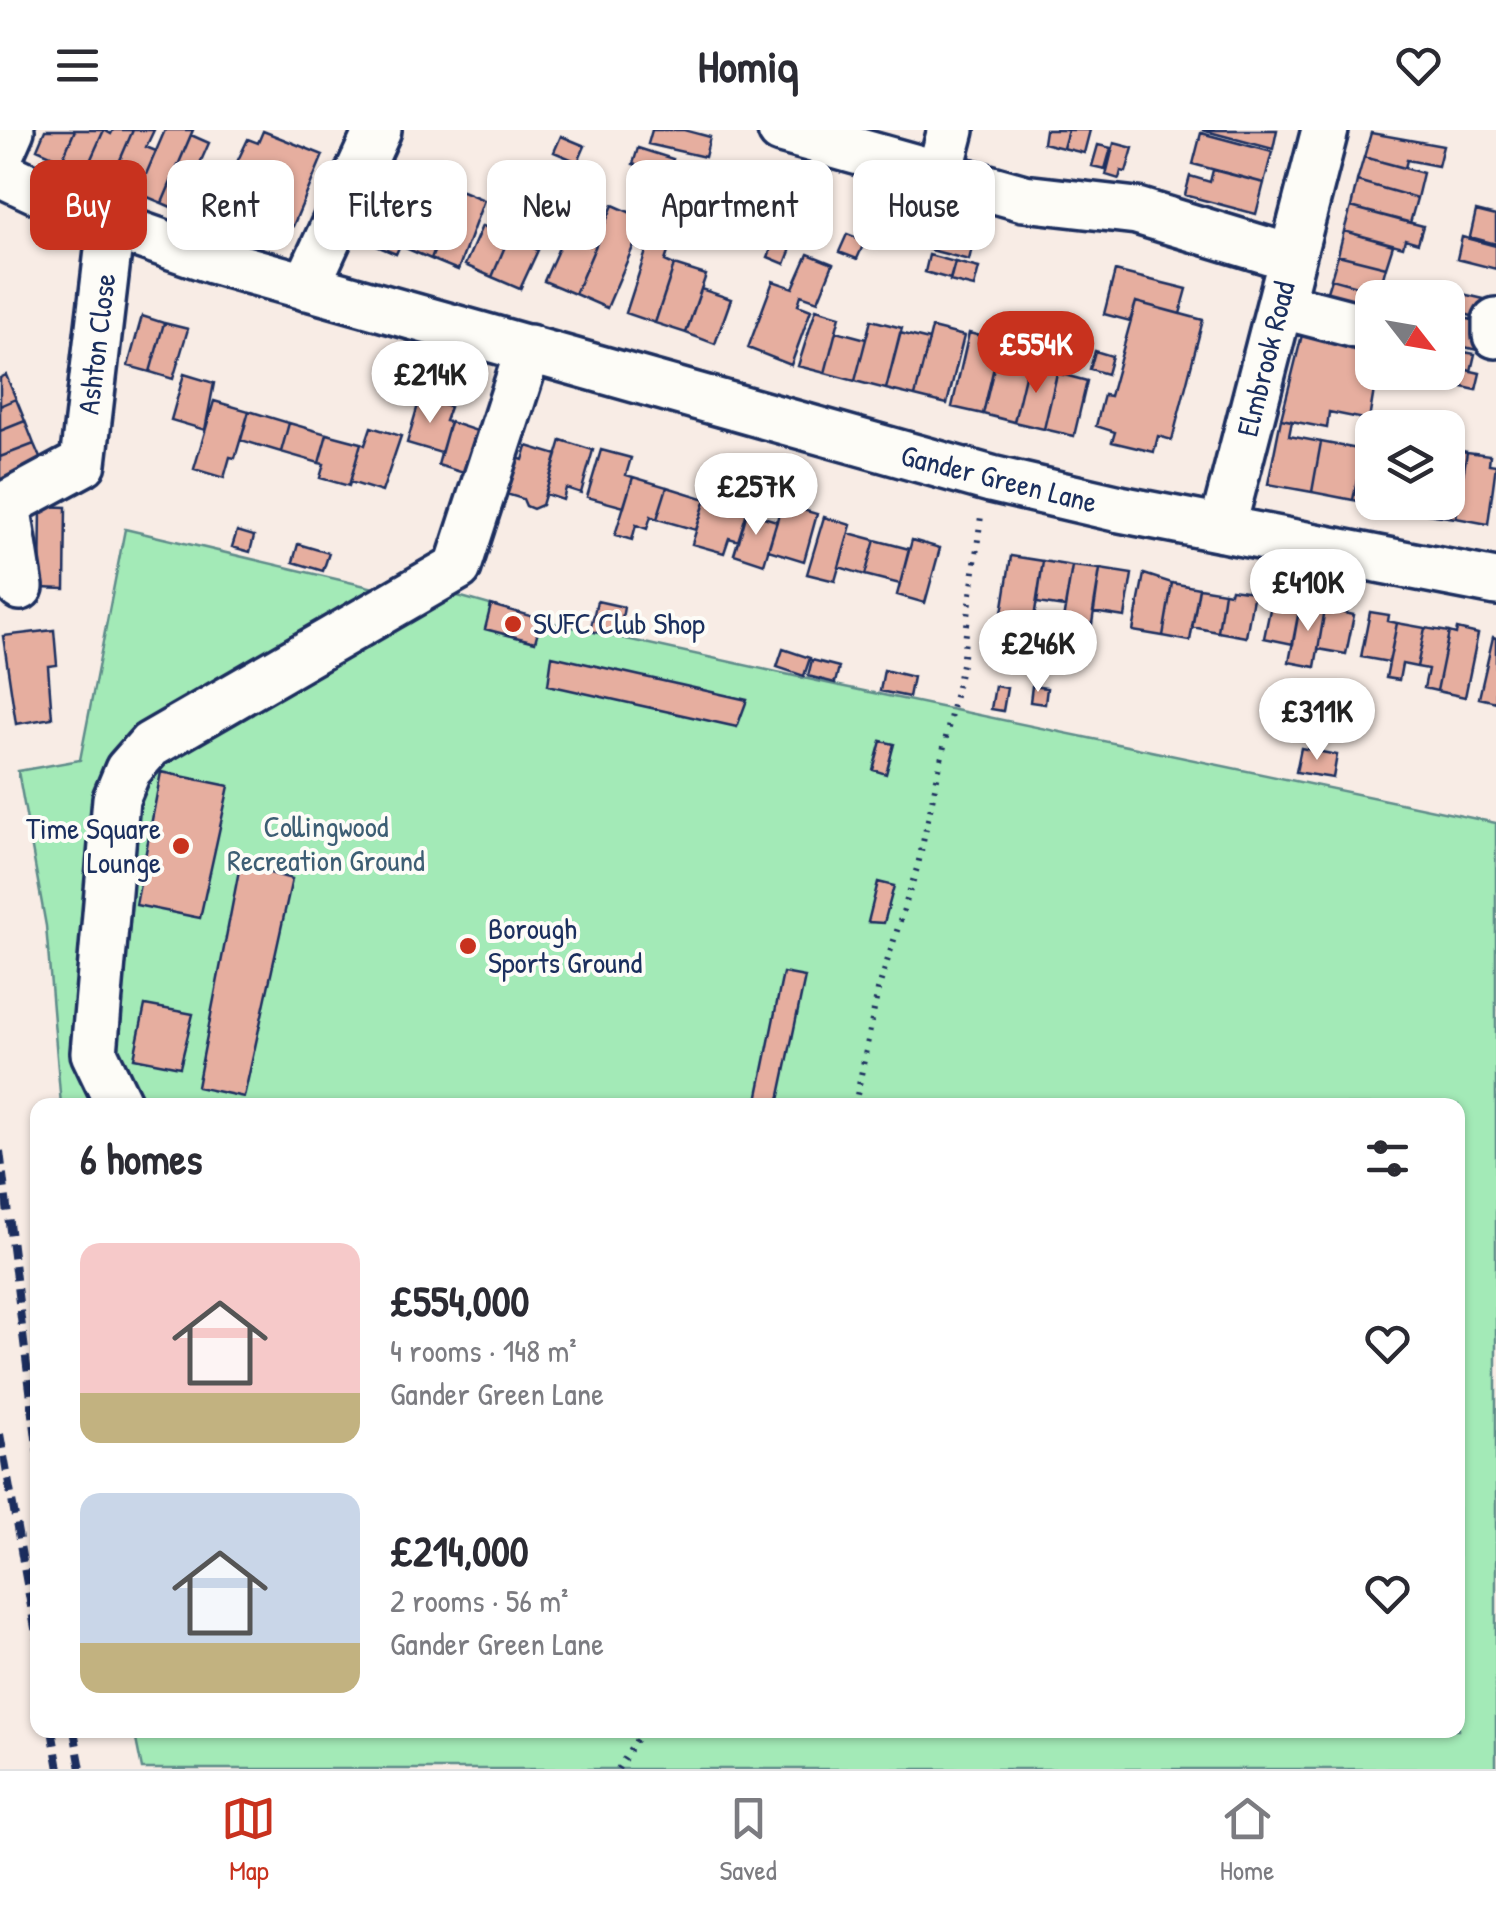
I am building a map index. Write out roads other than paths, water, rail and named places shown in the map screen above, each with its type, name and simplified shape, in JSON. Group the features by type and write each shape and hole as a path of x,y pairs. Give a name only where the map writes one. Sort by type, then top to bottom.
{"street":[{"path":"0,155 11,130"},
{"path":"306,287 378,130"},
{"path":"781,130 884,160"},
{"path":"943,160 950,130"},
{"name":"Elmbrook Road","path":"1222,529 1325,130"},
{"name":"Gander Green Lane","path":"0,172 30,186"},
{"path":"995,189 1060,205 1137,212 1292,258"},
{"name":"Gander Green Lane","path":"147,237 306,287 974,474 1222,529 1496,582"},
{"name":"Ashton Close","path":"20,587 7,504 83,463 107,250"},
{"path":"1280,305 1355,325"},
{"path":"1496,321 1496,335"},
{"path":"116,1098 94,1053 116,799 128,770 150,746 458,567 528,348"}],"railway":[{"path":"0,1151 30,1390"},
{"path":"0,1434 30,1601"},
{"path":"53,1738 59,1769"},
{"path":"75,1738 81,1769"}],"place":[{"name":"SUFC Club Shop","path":"513,624"},
{"name":"Time Square Lounge","path":"181,846"},
{"name":"Borough Sports Ground","path":"468,946"}],"park label":[{"name":"Collingwood Recreation Ground","path":"326,844"}]}
